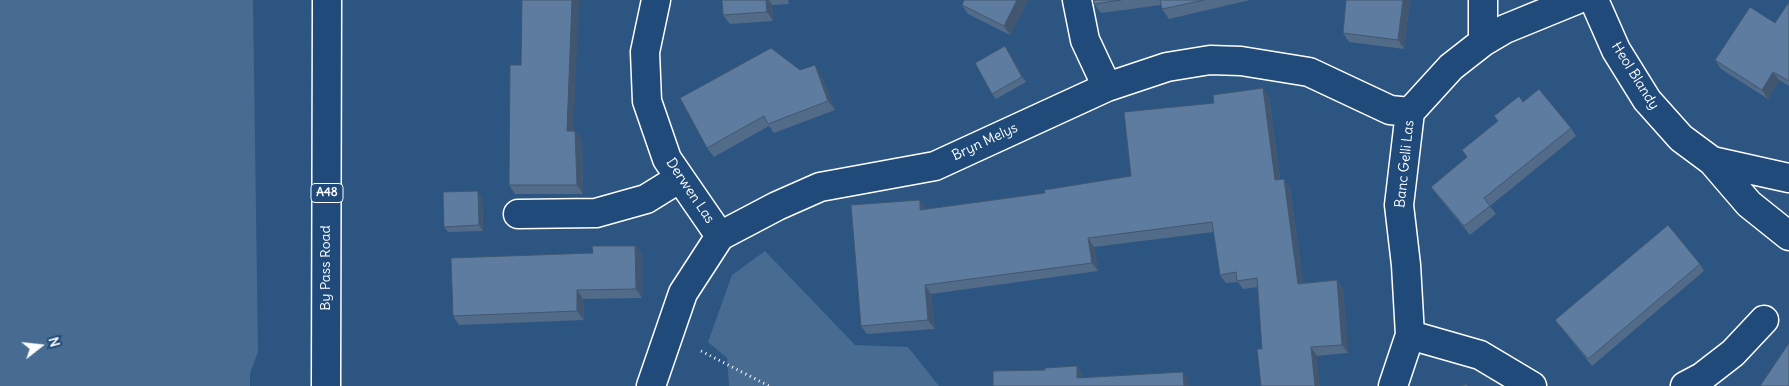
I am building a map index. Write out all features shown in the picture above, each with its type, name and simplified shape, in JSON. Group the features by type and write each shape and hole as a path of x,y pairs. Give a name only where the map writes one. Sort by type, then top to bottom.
{"street":[{"name":"By Pass Road","path":"326,386 327,0"},
{"name":"Derwen Las","path":"656,0 645,52 647,101 667,159 720,236"},
{"path":"1077,0 1085,40 1107,87"},
{"path":"1483,0 1483,42"},
{"name":"Banc Gelli Las","path":"1393,386 1410,335 1406,265 1399,205 1410,112 1450,67 1483,42 1505,29 1576,0"},
{"name":"Heol Blandy","path":"1594,0 1616,50 1647,100 1681,138 1712,161 1749,204 1789,236"},
{"name":"Bryn Melys","path":"653,380 683,293 720,236 777,206 820,187 935,166 1107,87 1167,66 1210,60 1241,61 1309,72 1390,110 1410,112"},
{"name":"Heol Blandy","path":"1712,161 1789,178"},
{"path":"518,214 596,213 646,198 680,178"},
{"path":"1685,386 1702,377 1733,353 1764,320"},
{"path":"1410,335 1480,355 1532,386"}],"path":[{"path":"669,334 769,386"}],"shaded area":[{"path":"0,0 253,0 258,352 250,373 250,386 0,386"},
{"path":"765,251 855,345 908,347 939,386 729,386 727,358 708,342 732,275"}],"building":[{"path":"522,0 572,0 567,131 575,131 577,185 509,185 510,65 521,65"},
{"path":"722,0 766,0 767,12 723,15"},
{"path":"964,0 1017,0 1004,26 962,5"},
{"path":"1094,0 1121,0 1094,4"},
{"path":"1160,0 1204,0 1162,9"},
{"path":"1346,0 1403,0 1398,40 1343,33"},
{"path":"1789,2 1789,81 1773,72 1762,90 1715,60 1750,7 1775,23"},
{"path":"1005,46 1022,77 992,94 975,63"},
{"path":"771,48 800,70 815,65 828,101 768,124 764,116 707,148 680,98"},
{"path":"1263,88 1275,180 1284,179 1298,284 1337,280 1342,345 1311,347 1315,386 1261,386 1257,349 1262,349 1257,278 1237,281 1236,272 1220,275 1212,222 1088,238 1092,263 925,285 928,320 861,326 851,205 920,200 920,210 1045,193 1044,190 1131,176 1124,112 1214,103 1213,95"},
{"path":"1539,89 1571,128 1484,198 1490,206 1464,226 1431,187 1467,157 1462,150 1498,121 1494,116 1519,96 1523,102"},
{"path":"478,191 479,225 444,227 443,192"},
{"path":"1668,225 1700,264 1588,359 1555,320"},
{"path":"592,246 635,246 636,289 577,290 577,311 453,316 451,258 593,253"},
{"path":"1789,343 1789,386 1760,386"},
{"path":"1077,366 1077,378 1183,372 1184,386 993,386 993,371 1045,370 1045,368"}]}
